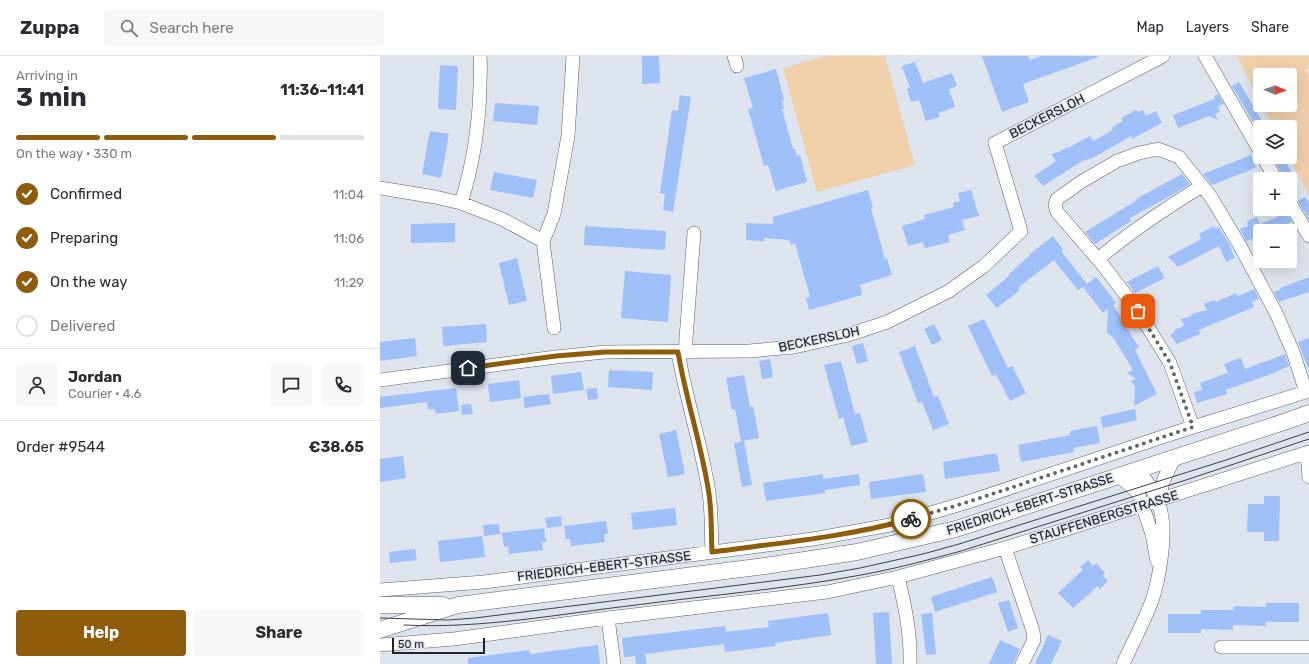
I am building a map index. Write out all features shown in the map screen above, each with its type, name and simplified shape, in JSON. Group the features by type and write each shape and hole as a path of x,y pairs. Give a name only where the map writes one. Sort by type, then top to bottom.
{"main road":[{"name":"FRIEDRICH-EBERT-STRASSE","path":"380,605 458,605 765,566 857,552 956,529 1309,413"},
{"name":"FRIEDRICH-EBERT-STRASSE","path":"380,630 458,605"}],"street":[{"path":"461,203 468,181 474,153 479,107 480,56"},
{"path":"554,328 543,241 554,214 568,136 573,56"},
{"name":"BECKERSLOH","path":"380,380 556,356 605,352 749,351 794,347 848,335 887,322 949,292 984,266 1021,230 995,143 1163,56"},
{"path":"1205,56 1253,139"},
{"path":"1193,427 1170,363 1138,311 1098,259 1057,212 1055,205 1057,199 1081,182 1117,161 1139,153 1158,150 1179,157 1211,197 1239,244 1276,313 1294,352 1307,391"},
{"path":"1098,259 1147,222 1202,186"},
{"path":"380,188 461,203 502,219 543,241"},
{"path":"1297,215 1309,236"},
{"path":"694,233 682,352 683,380 698,436 709,495 712,552"},
{"name":"FRIEDRICH-EBERT-STRASSE","path":"380,590 484,582 813,539 890,524 968,502 1193,427 1307,391"},
{"path":"1308,452 1309,477"},
{"name":"STAUFFENBERGSTRASSE","path":"380,645 454,639 608,618 827,592 898,577 1005,548 1141,500 1158,500 1308,452"},
{"path":"1158,500 1164,479 1175,457"},
{"path":"1123,664 1151,603 1156,588 1162,554 1162,521 1158,500 1138,470"},
{"path":"1138,470 1141,500 1152,534 1159,571"},
{"path":"1119,476 1134,489 1141,500"},
{"path":"1005,548 1033,631 1034,640 1022,664"},
{"path":"898,577 906,610 910,664"},
{"path":"608,618 614,664"},
{"path":"1221,648 1309,647"}],"shaded area":[{"path":"825,56 885,56 915,165 817,192 783,68"},
{"path":"1237,56 1309,56 1309,68 1305,70 1309,75 1309,196 1293,164 1297,164 1297,120 1270,120 1266,112 1297,112 1297,68 1253,68 1253,87"}],"building":[{"path":"642,56 659,56 660,83 642,84"},
{"path":"982,56 1028,56 1030,60 1041,56 1098,57 1023,84 1029,102 1002,112"},
{"path":"915,62 923,83 952,73 957,86 949,89 955,107 938,113 940,117 926,121 919,100 911,102 907,89 910,88 902,66"},
{"path":"440,65 458,66 456,110 438,109"},
{"path":"776,69 784,100 782,101 784,108 782,109 793,149 795,149 797,156 800,155 807,182 776,191 768,165 764,166 748,109 753,108 744,78"},
{"path":"1239,82 1253,106 1253,112 1257,112 1261,120 1253,120 1253,122 1232,86"},
{"path":"1218,94 1224,104 1218,106 1220,112 1215,114 1218,120 1209,116 1178,128 1173,115 1215,99 1214,96"},
{"path":"680,95 691,97 673,212 663,210 665,194 660,193 672,110 678,111"},
{"path":"495,103 539,106 537,125 493,121"},
{"path":"1136,110 1138,112 1143,110 1146,116 1156,111 1162,123 1132,139 1131,136 1091,159 1084,160 1043,186 1034,176 1056,161 1051,154 1059,152 1067,147 1068,148 1090,136 1093,141 1113,130 1111,128 1123,121 1121,118"},
{"path":"430,131 449,134 441,178 422,174"},
{"path":"1251,155 1253,164 1255,164 1256,167 1212,185 1203,174"},
{"path":"1276,164 1287,164 1291,172 1281,172"},
{"path":"494,172 537,180 533,198 490,190"},
{"path":"1182,174 1190,184 1130,218 1131,221 1095,244 1085,232 1137,200 1136,199"},
{"path":"868,190 873,208 871,208 885,259 887,258 892,275 860,285 862,295 809,310 806,298 810,297 795,243 791,245 789,240 764,238 764,241 746,240 746,223 773,224 773,217"},
{"path":"971,190 979,216 962,220 965,230 948,235 950,242 925,248 923,242 908,246 902,226 925,219 924,215 954,207 953,203 960,201 958,193"},
{"path":"1305,197 1309,202 1309,220 1298,201"},
{"path":"1280,216 1288,216 1292,222 1287,224 1260,224"},
{"path":"1257,217 1260,224 1253,224 1253,238 1246,241 1240,229 1248,226 1247,221"},
{"path":"455,223 455,242 411,243 411,224"},
{"path":"585,226 666,231 665,250 584,245"},
{"path":"1214,226 1216,229 1219,227 1231,247 1235,258 1226,262 1219,246 1178,267 1168,257 1201,239 1199,234"},
{"path":"1053,236 1063,249 1061,251 1087,284 1096,277 1116,303 1113,305 1139,347 1135,350 1157,394 1134,406 1135,387 1131,381 1136,379 1127,373 1133,370 1113,337 1107,333 1108,309 1103,313 1083,287 1078,290 1054,260 1018,288 1020,290 997,308 986,295 1009,276 1008,275 1030,254"},
{"path":"517,258 527,301 509,305 499,263"},
{"path":"1158,266 1165,278 1135,293 1127,282"},
{"path":"625,271 671,275 668,322 621,318"},
{"path":"1309,277 1309,292 1279,302 1274,292 1281,289 1280,288"},
{"path":"1254,289 1259,299 1252,302 1254,307 1199,330 1200,334 1177,344 1170,335 1175,332 1174,330 1184,326 1181,319 1192,316 1191,314 1207,310 1204,304 1214,300 1216,302 1236,293 1238,296"},
{"path":"984,319 1008,368 1012,366 1026,393 1010,401 996,374 992,376 968,326"},
{"path":"486,324 487,342 443,346 442,327"},
{"path":"934,324 942,340 932,345 924,329"},
{"path":"415,338 417,356 380,361 380,342"},
{"path":"1309,338 1309,368 1308,368 1298,342"},
{"path":"863,343 868,361 857,364 852,346"},
{"path":"915,346 934,397 938,396 949,424 933,430 922,402 918,403 899,352"},
{"path":"1285,354 1289,366 1226,390 1227,394 1197,403 1194,392 1202,390 1200,383 1228,373 1224,364 1241,358 1245,369"},
{"path":"770,359 773,377 762,379 759,361"},
{"path":"841,361 855,414 860,413 868,442 851,446 843,417 839,419 824,365"},
{"path":"609,370 653,372 652,390 608,387"},
{"path":"581,372 584,390 553,394 551,376"},
{"path":"744,375 750,407 753,406 759,438 741,441 735,409 732,410 726,378"},
{"path":"519,380 521,398 490,402 488,384"},
{"path":"456,388 459,411 436,414 435,409 428,409 427,402 380,408 380,397"},
{"path":"597,388 598,399 588,400 586,389"},
{"path":"549,394 551,404 525,408 523,397"},
{"path":"471,404 473,414 462,415 461,405"},
{"path":"1135,409 1137,420 1103,428 1100,417"},
{"path":"1097,426 1100,443 1073,448 1074,452 1021,462 1018,445 1070,435 1070,431"},
{"path":"676,430 685,474 668,477 659,434"},
{"path":"744,441 752,485 742,487 734,443"},
{"path":"997,454 1000,471 945,479 943,462"},
{"path":"403,456 406,478 380,482 380,459"},
{"path":"823,474 823,479 859,474 860,485 825,490 825,493 766,501 763,483"},
{"path":"923,474 926,492 871,499 869,482"},
{"path":"1264,496 1280,496 1279,541 1264,541 1264,532 1247,532 1248,504 1264,504"},
{"path":"675,508 677,525 633,530 631,513"},
{"path":"561,516 562,526 547,528 545,518"},
{"path":"606,521 608,534 604,534 605,542 571,546 570,539 566,539 564,526"},
{"path":"499,524 500,534 484,536 483,525"},
{"path":"544,528 546,542 542,542 543,550 509,554 508,546 504,547 502,533"},
{"path":"482,536 485,557 440,562 438,541"},
{"path":"415,549 417,560 390,563 389,552"},
{"path":"1088,560 1093,566 1096,563 1105,573 1103,576 1108,581 1100,589 1098,586 1073,608 1058,593 1083,570 1080,567"},
{"path":"992,577 997,592 935,612 931,597"},
{"path":"1009,600 1018,628 1008,632 998,603"},
{"path":"1266,603 1299,603 1299,622 1266,622 1266,626 1233,625 1233,630 1201,629 1201,633 1168,633 1168,614 1201,614 1201,610 1234,610 1234,606 1266,607"},
{"path":"889,612 892,664 876,664 873,613"},
{"path":"828,613 831,635 775,643 776,646 725,652 724,644 645,654 647,664 636,664 635,656 624,657 622,638 725,626 726,632 769,627 768,621"},
{"path":"932,613 936,654 926,655 921,614"},
{"path":"1048,635 1062,641 1051,664 1035,664"},
{"path":"1000,640 1020,649 1013,664 989,664"},
{"path":"598,645 600,664 468,664 468,658 529,650 530,654"}],"tram line":[{"path":"380,618 448,620 475,618 820,575 860,568 923,554 959,544 1226,460 1309,432"},
{"path":"404,625 462,625 520,620 777,588 873,573 961,551 1189,479 1309,439"}],"way so far":[{"path":"911,519 968,502 1193,427 1170,363 1138,311"}],"route":[{"path":"468,368 556,356 605,352 678,352 683,380 698,436 709,495 712,552 813,539 911,519"}]}
